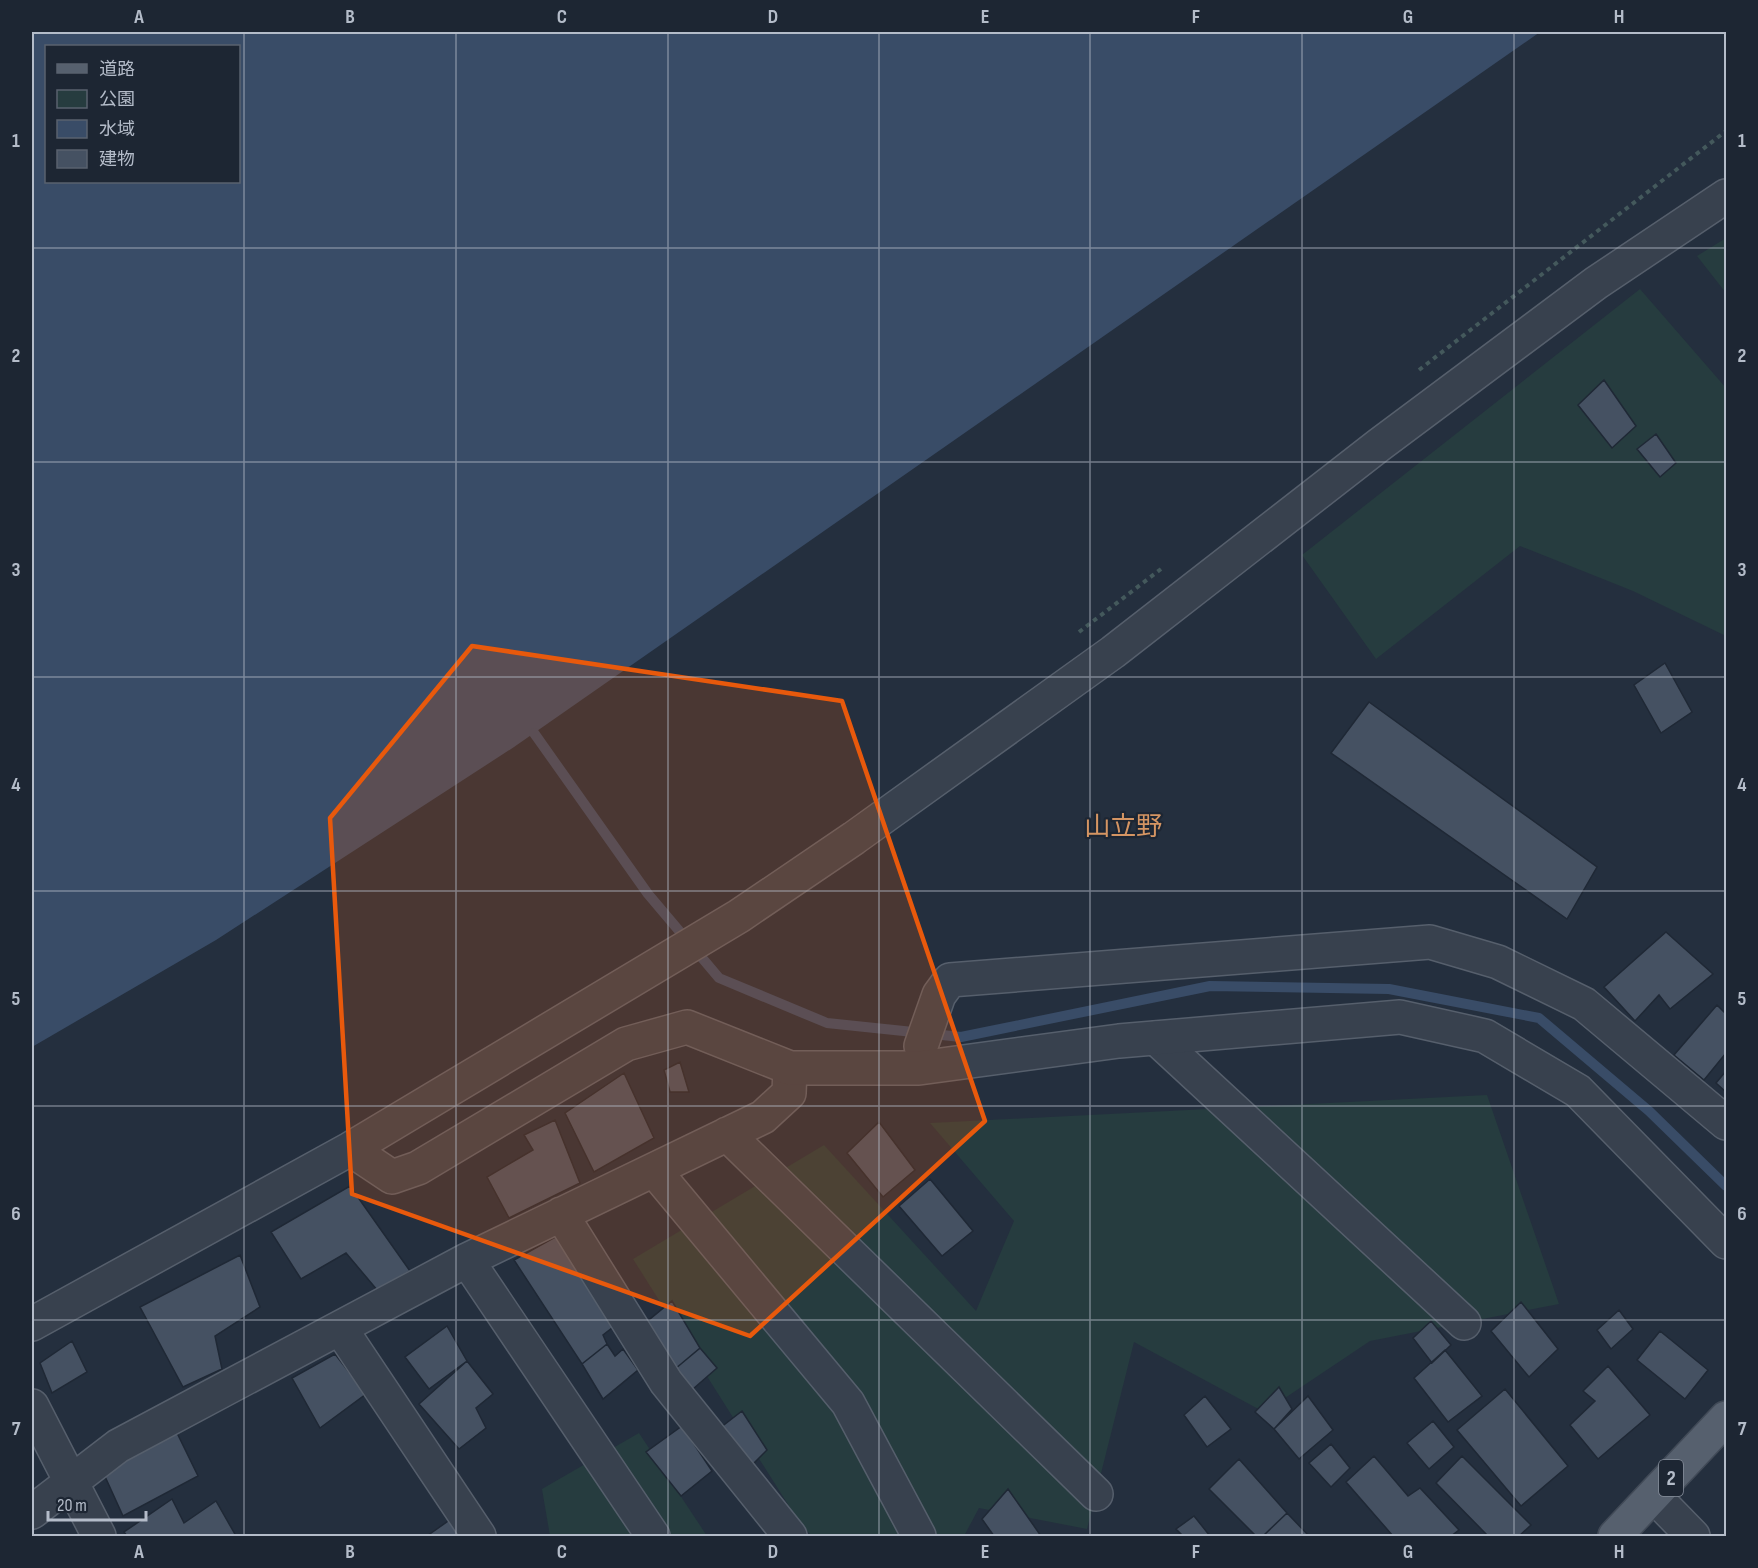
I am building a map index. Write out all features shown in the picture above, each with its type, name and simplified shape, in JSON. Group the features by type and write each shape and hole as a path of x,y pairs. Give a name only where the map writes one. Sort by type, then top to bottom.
{"main road":[{"name":"2","path":"1615,1536 1726,1418"}],"street":[{"path":"32,1324 350,1149 739,916 854,838 1113,652 1379,445 1596,283 1726,196"},
{"path":"920,1057 939,995 950,980 1430,942 1498,962 1584,1004 1726,1123"},
{"path":"350,1149 392,1177 418,1168 626,1044 687,1027 790,1068 1400,1017 1485,1036 1578,1091 1726,1242"},
{"path":"1156,1038 1464,1323"},
{"path":"32,1512 118,1446 467,1260 763,1117 789,1093 790,1068"},
{"path":"727,1134 1096,1494"},
{"path":"654,1170 848,1402 919,1536"},
{"path":"561,1215 666,1382 790,1536"},
{"path":"467,1260 653,1536"},
{"path":"340,1328 479,1536"},
{"path":"32,1406 99,1536"},
{"path":"1654,1496 1693,1536"}],"path":[{"path":"1419,370 1726,131"},
{"path":"1073,637 1166,565"}],"highlighted area":[{"path":"472,646 842,701 985,1121 750,1336 352,1194 330,818"}],"green space":[{"path":"1726,238 1726,293 1697,256"},
{"path":"1640,289 1726,388 1726,636 1633,591 1520,546 1376,659 1302,555"},
{"path":"1487,1095 1559,1304 1370,1341 1264,1412 1134,1342 1087,1529 979,1508 964,1536 812,1536 801,1525 633,1259 824,1145 976,1311 1014,1221 930,1123"},
{"path":"639,1433 707,1536 550,1536 542,1489"}],"water":[{"path":"32,32 1540,32 514,747 216,940 32,1047"}],"building":[{"path":"1604,380 1636,426 1612,448 1578,405"},
{"path":"1656,434 1676,463 1660,477 1637,449"},
{"path":"1665,663 1692,712 1661,733 1634,685"},
{"path":"1369,702 1597,867 1567,919 1331,753"},
{"path":"1666,932 1713,974 1670,1009 1659,995 1635,1021 1604,987"},
{"path":"1717,1005 1726,1014 1726,1053 1704,1080 1674,1055"},
{"path":"680,1062 689,1092 670,1092 664,1070"},
{"path":"1726,1071 1726,1092 1716,1083"},
{"path":"624,1073 654,1138 594,1172 565,1113"},
{"path":"555,1120 580,1183 509,1218 487,1177 533,1150 524,1135"},
{"path":"879,1122 915,1170 883,1197 847,1153"},
{"path":"930,1179 973,1231 942,1256 899,1206"},
{"path":"350,1186 410,1271 378,1291 346,1253 301,1279 271,1232"},
{"path":"557,1236 617,1324 603,1335 607,1344 582,1364 514,1260"},
{"path":"240,1255 260,1307 215,1336 222,1369 183,1387 140,1307"},
{"path":"672,1301 700,1348 675,1369 644,1324"},
{"path":"1521,1302 1558,1349 1529,1377 1491,1331"},
{"path":"1619,1310 1633,1329 1611,1349 1597,1330"},
{"path":"1431,1321 1451,1345 1432,1363 1413,1338"},
{"path":"447,1326 467,1361 429,1389 405,1357"},
{"path":"1660,1331 1708,1370 1685,1399 1637,1360"},
{"path":"72,1341 87,1372 52,1393 40,1363"},
{"path":"607,1344 615,1356 623,1349 638,1370 603,1399 582,1364"},
{"path":"700,1348 717,1368 693,1389 675,1369"},
{"path":"1445,1350 1482,1396 1448,1422 1414,1378"},
{"path":"335,1354 366,1394 320,1428 292,1378"},
{"path":"467,1361 493,1394 476,1408 486,1428 459,1449 419,1404"},
{"path":"1608,1366 1650,1415 1598,1459 1570,1425 1595,1401 1583,1391"},
{"path":"1279,1387 1292,1409 1274,1429 1255,1412"},
{"path":"1505,1389 1568,1466 1521,1506 1457,1430"},
{"path":"1205,1396 1231,1429 1207,1447 1184,1415"},
{"path":"1308,1396 1333,1430 1299,1459 1274,1429"},
{"path":"742,1411 767,1450 750,1467 720,1428"},
{"path":"1433,1421 1454,1447 1429,1469 1407,1443"},
{"path":"682,1426 712,1471 681,1496 646,1452"},
{"path":"177,1433 198,1476 123,1516 103,1472"},
{"path":"1331,1444 1350,1468 1331,1487 1309,1463"},
{"path":"1374,1456 1408,1496 1420,1488 1459,1530 1451,1536 1393,1536 1346,1482"},
{"path":"1462,1456 1531,1525 1519,1536 1488,1536 1436,1483"},
{"path":"1239,1459 1287,1513 1263,1536 1256,1536 1209,1489"},
{"path":"1008,1489 1041,1536 994,1536 982,1519"},
{"path":"172,1499 184,1523 216,1501 236,1536 127,1536 124,1532"},
{"path":"1287,1513 1309,1536 1263,1536"},
{"path":"1194,1516 1210,1536 1183,1536 1176,1529"},
{"path":"451,1519 466,1536 427,1536"}],"waterway":[{"path":"534,733 648,894 719,978 827,1023 961,1037 1210,986 1389,989 1539,1018 1649,1111 1726,1186"}],"district":[{"name":"山立野","path":"1123,827"}]}
